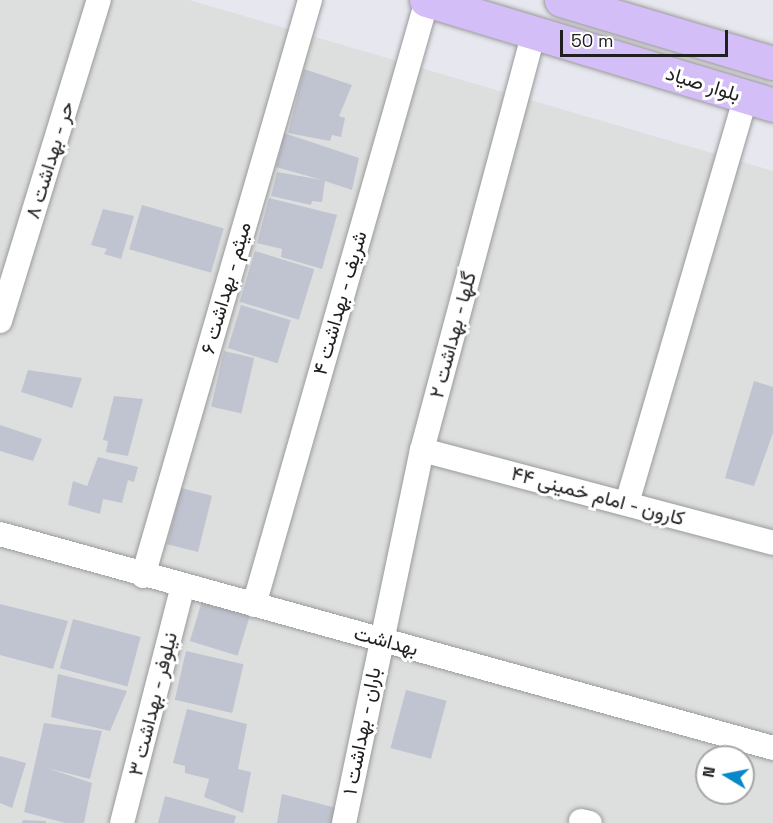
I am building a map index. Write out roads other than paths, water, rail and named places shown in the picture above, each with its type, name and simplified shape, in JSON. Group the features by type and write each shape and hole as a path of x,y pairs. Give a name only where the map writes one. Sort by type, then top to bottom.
{"main road":[{"name":"بلوار صیاد","path":"426,0 759,101"},
{"name":"بلوار صیاد","path":"561,0 773,63"},
{"path":"709,86 722,48"}],"street":[{"name":"حر - بهداشت ۸","path":"0,321 99,0"},
{"name":"میثم - بهداشت ۶","path":"143,576 310,0"},
{"name":"شریف - بهداشت ۴","path":"254,605 426,0"},
{"name":"گلها - بهداشت ۲","path":"380,639 422,450 534,33"},
{"path":"627,503 759,101"},
{"name":"کارون - امام خمینی ۴۴","path":"422,450 773,543"},
{"name":"بهداشت","path":"0,534 143,576 773,748"},
{"name":"نیلوفر - بهداشت ۳","path":"122,823 183,586"},
{"name":"باران - بهداشت ۱","path":"344,823 380,639"}]}
